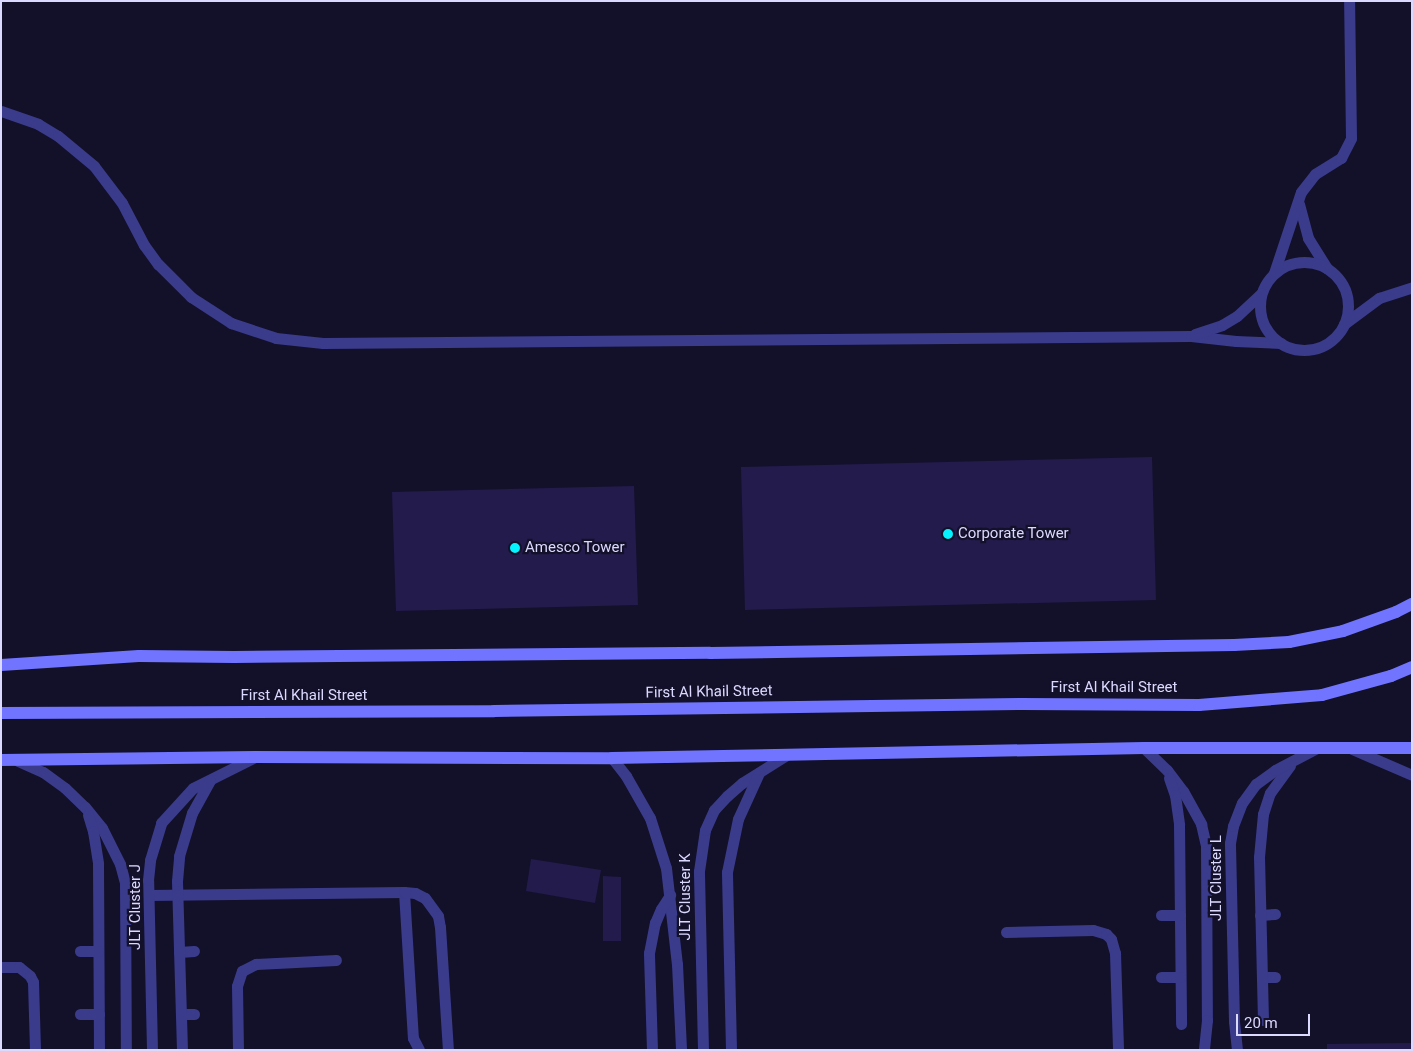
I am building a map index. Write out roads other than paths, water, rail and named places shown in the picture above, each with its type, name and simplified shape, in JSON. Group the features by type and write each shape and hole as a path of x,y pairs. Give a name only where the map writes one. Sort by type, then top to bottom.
{"main road":[{"path":"1,665 148,656 710,653 1234,645 1289,642 1343,631 1396,612 1412,604"},
{"path":"1,657 52,661"},
{"name":"First Al Khail Street","path":"1,713 494,711 1021,704 1199,705 1322,695 1390,676 1412,667"},
{"path":"1,760 255,756 612,758 1144,748 1412,748"}],"lane":[{"path":"1191,336 1237,316 1262,294 1274,273 1305,186 1315,174 1341,158 1351,138 1349,1"},
{"path":"1,111 38,124 58,136 94,166 122,203 144,245 158,264 191,298 231,323 276,338 332,343 1191,336 1281,343 1292,348 1316,348 1332,339 1343,325 1379,298 1412,288"},
{"path":"1299,199 1308,238 1330,271 1338,279 1346,296 1347,314 1343,325"},
{"path":"1274,273 1290,264 1308,262 1320,265 1330,271"},
{"path":"1262,294 1261,311 1266,327 1281,343"},
{"name":"JLT Cluster L","path":"1144,748 1166,770 1183,792 1197,817 1206,846 1207,1020 1204,1050"},
{"name":"JLT Cluster L","path":"1237,1050 1234,1021 1230,850 1233,826 1242,802 1256,784 1275,770 1317,748"},
{"path":"1352,748 1412,775"},
{"name":"JLT Cluster K","path":"703,1050 699,871 703,837 714,810 742,783 788,754"},
{"name":"JLT Cluster J","path":"152,1050 150,860 161,823 193,788 255,756"},
{"name":"JLT Cluster K","path":"612,758 626,776 650,818 664,859 670,895 680,999 680,1050"},
{"path":"1263,1020 1259,858 1263,814 1278,781 1296,759"},
{"name":"JLT Cluster J","path":"18,761 43,772 65,788 85,807 112,846 125,883 126,1050"},
{"path":"1166,770 1175,795 1179,825 1181,1024"},
{"path":"731,1050 727,872 738,819 760,772"},
{"path":"182,1050 178,895 179,856 186,830 201,794 212,777"},
{"path":"85,807 97,848 99,1050"},
{"path":"404,892 413,1038 419,1050"},
{"path":"149,895 404,892 415,893 425,898 438,916 448,1050"},
{"path":"652,1050 649,953 655,923 670,895"},
{"path":"1260,915 1275,914"},
{"path":"1161,915 1180,915"},
{"path":"1006,932 1093,930 1106,934 1111,939 1115,953 1118,1050"},
{"path":"80,951 98,952"},
{"path":"179,952 194,951"},
{"path":"238,1050 237,986 242,971 256,964 336,960"},
{"path":"1,967 19,968 30,976 33,982 35,1050"},
{"path":"1161,977 1180,977"},
{"path":"1262,977 1275,977"},
{"path":"80,1014 99,1014"},
{"path":"181,1014 194,1014"}],"place":[{"name":"Corporate Tower","path":"948,534"},
{"name":"Amesco Tower","path":"515,548"}]}
